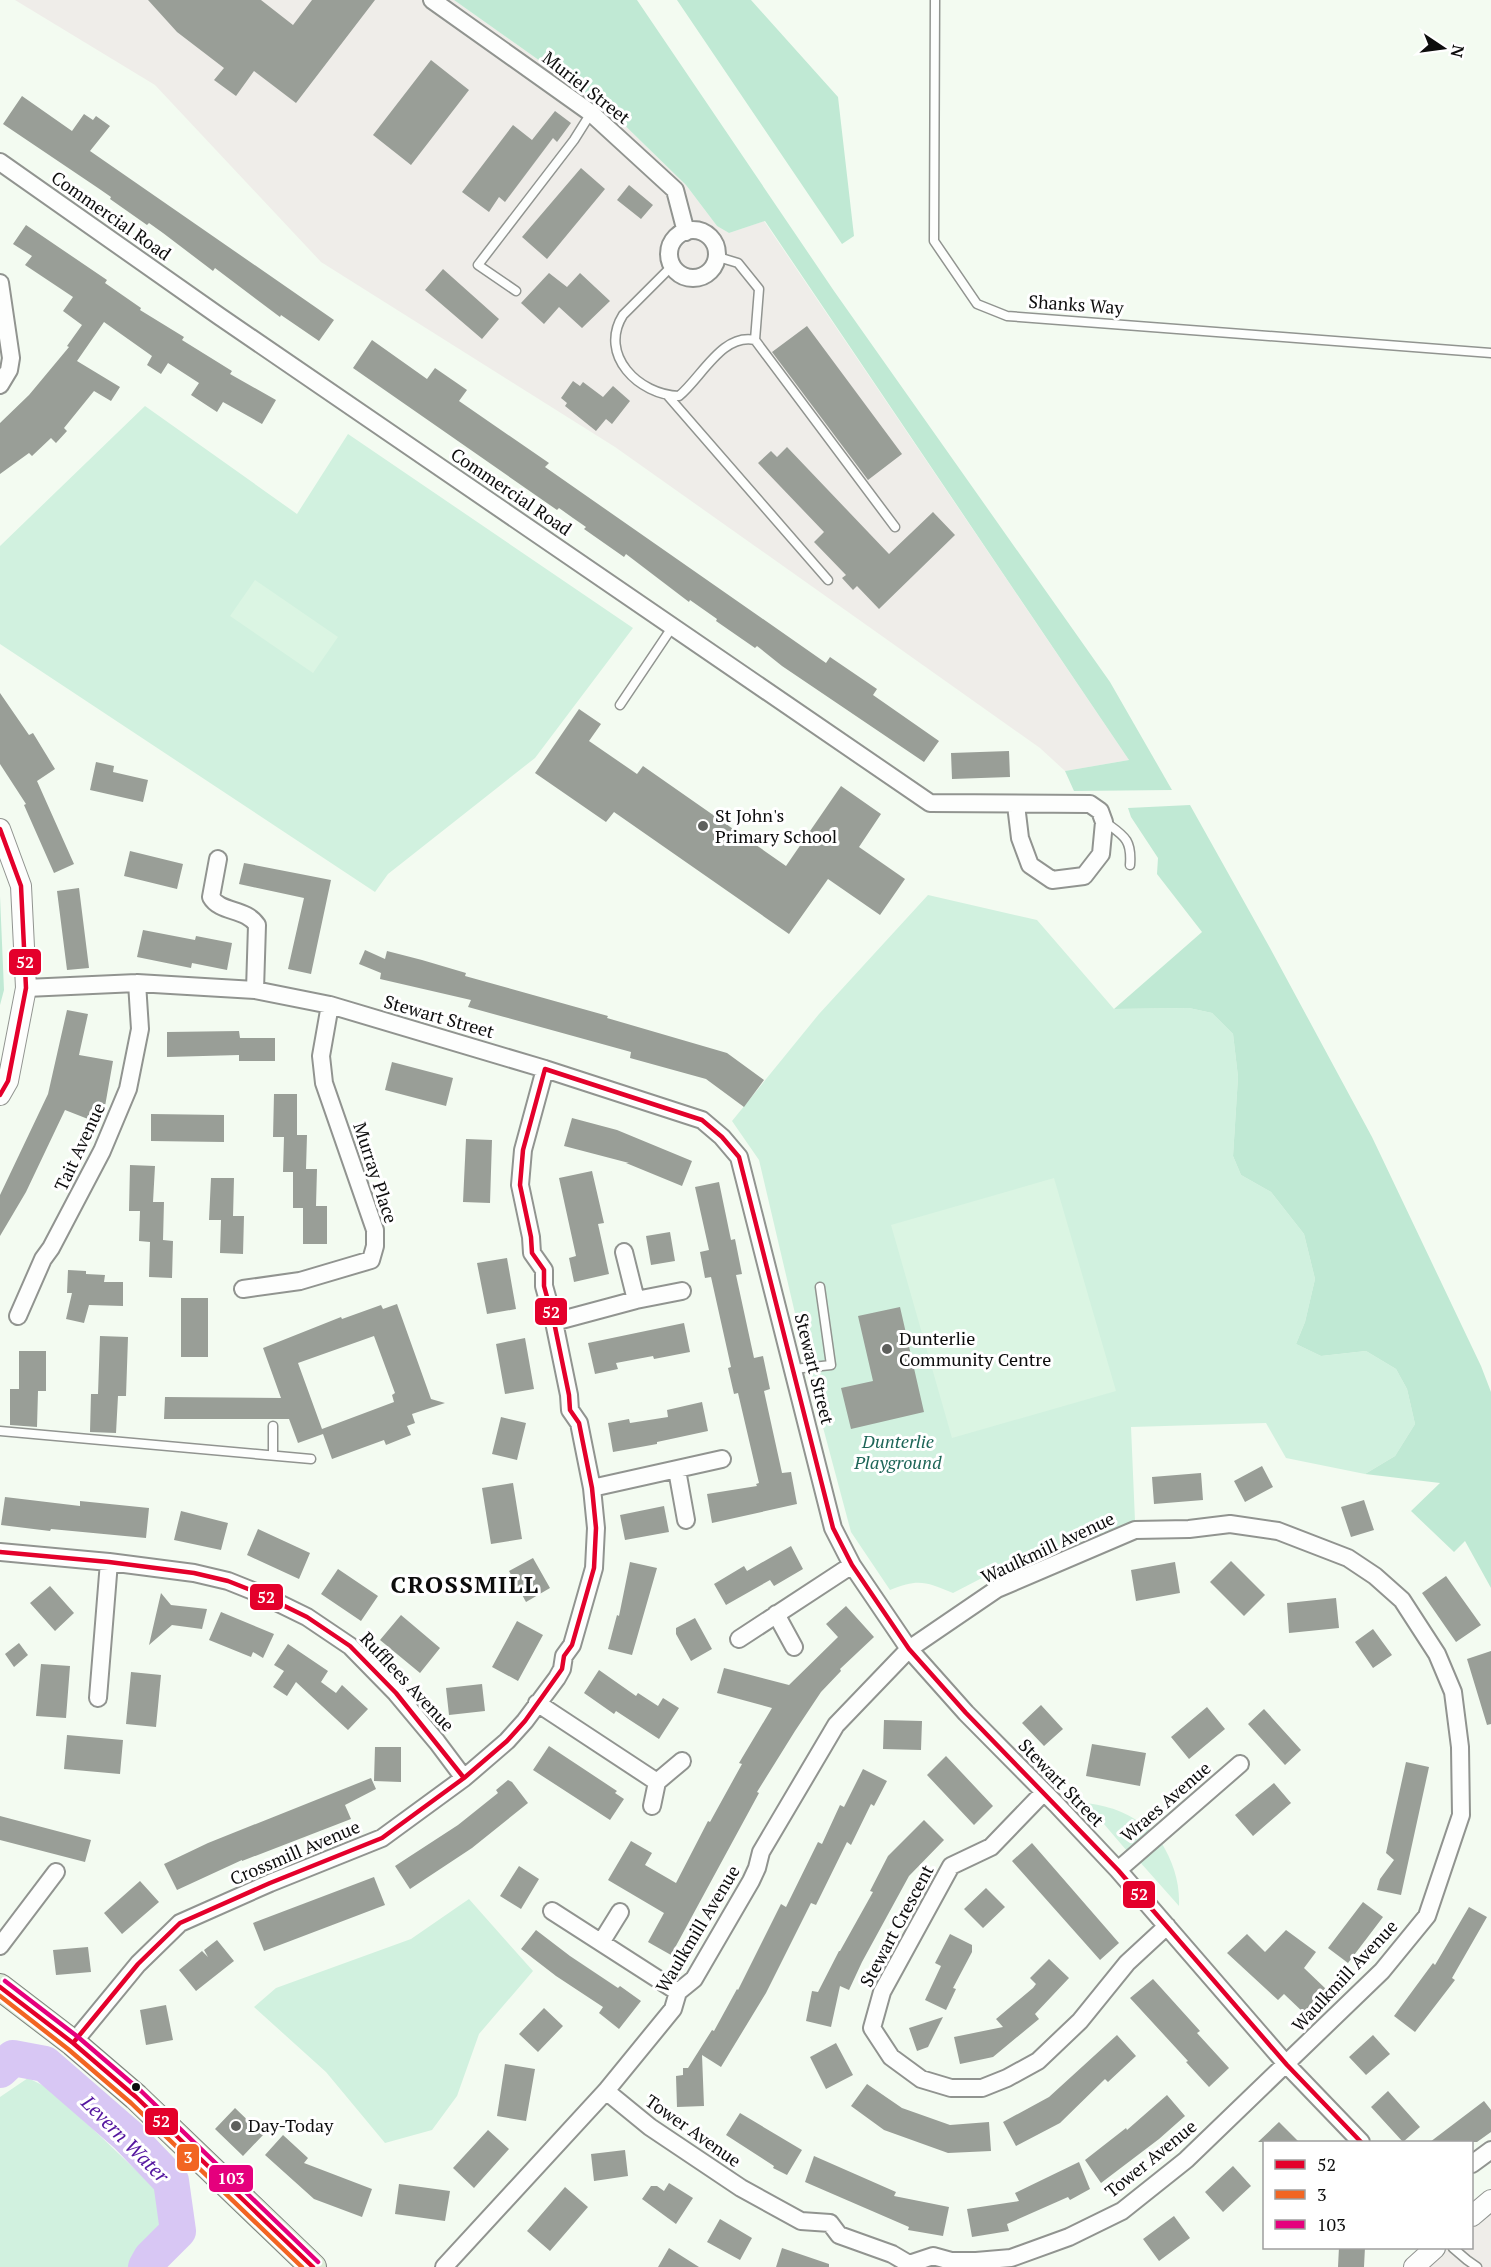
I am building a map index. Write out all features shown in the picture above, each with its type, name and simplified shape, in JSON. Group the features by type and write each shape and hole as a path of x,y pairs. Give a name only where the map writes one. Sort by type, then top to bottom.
{"main road":[{"path":"0,1987 73,2043 136,2097 313,2267"}],"street":[{"name":"Muriel Street","path":"432,0 591,113 675,190 686,232"},
{"name":"Commercial Road","path":"0,162 238,329 930,803 1090,804 1100,811 1104,822"},
{"path":"698,231 709,236 716,245 718,257 713,268 704,276 692,279 681,275 672,266 669,256 671,246 677,237 686,232 698,231"},
{"path":"0,283 11,358 9,370 0,386"},
{"path":"1016,805 1020,838 1030,865 1052,880 1084,876 1101,854 1104,822"},
{"path":"0,829 21,886 26,988 8,1081 0,1095"},
{"path":"218,859 210,897 214,903 246,914 257,925 255,990"},
{"name":"Stewart Street","path":"26,988 137,983 255,990 330,1005 545,1069 702,1120 722,1137 739,1157 833,1528 852,1565 909,1649 966,1713 1118,1870 1287,2065 1360,2141"},
{"name":"Tait Avenue","path":"18,1316 43,1259 102,1151 128,1089 140,1029 137,983"},
{"name":"Murray Place","path":"243,1289 300,1281 371,1260 375,1246 375,1230 324,1083 321,1056 330,1005"},
{"name":"Crossmill Avenue","path":"73,2043 138,1964 180,1923 270,1883 382,1838 464,1778 507,1741 525,1721 562,1669 564,1656 572,1645 594,1568 596,1528 592,1488 579,1423 570,1410 554,1322 544,1286 544,1270 532,1253 520,1185 523,1150 545,1069"},
{"path":"624,1252 636,1300"},
{"path":"554,1322 636,1300 682,1291"},
{"path":"592,1488 722,1460"},
{"path":"677,1470 686,1520"},
{"name":"Waulkmill Avenue","path":"444,2267 606,2091 673,2009 678,1992 694,1979 758,1868 761,1852 836,1725 909,1649 998,1589 1135,1530 1189,1529 1230,1524 1278,1531 1348,1558 1375,1576 1402,1600 1437,1654 1453,1692 1460,1747 1461,1815 1427,1916 1382,1971 1287,2065"},
{"name":"Rufflees Avenue","path":"0,1552 194,1573 228,1581 258,1593 307,1617 350,1646 389,1686 437,1742 464,1778"},
{"path":"98,1698 109,1562"},
{"path":"739,1639 852,1565"},
{"path":"776,1614 794,1647"},
{"path":"537,1703 657,1782"},
{"path":"652,1806 657,1782 682,1761"},
{"name":"Wraes Avenue","path":"1118,1870 1240,1764"},
{"name":"Stewart Crescent","path":"1044,1792 991,1847 951,1866 882,1992 872,2028 891,2057 921,2079 951,2088 982,2088 1007,2078 1038,2061 1047,2053 1080,2021 1127,1963 1167,1926"},
{"path":"0,1946 56,1872"},
{"path":"552,1911 602,1941 678,1992"},
{"path":"602,1941 620,1912"},
{"name":"Tower Avenue","path":"606,2091 650,2127 741,2188 801,2221 830,2223 839,2235 892,2254 909,2264 933,2256 951,2261 1011,2258 1068,2237 1122,2211 1186,2160 1287,2065"},
{"path":"1473,2163 1491,2150"},
{"path":"1473,2215 1491,2200"},
{"path":"1414,2267 1433,2249"}],"lane":[{"name":"Shanks Way","path":"935,0 934,241 977,304 1007,316 1491,353"},
{"path":"516,291 478,265 574,140 591,113"},
{"path":"718,257 738,263 759,289 755,340 895,527"},
{"path":"672,266 623,315 618,324 616,346 619,360 630,375 650,389 668,396 679,396 726,345 744,338 755,340"},
{"path":"668,396 828,580"},
{"path":"620,705 673,626"},
{"path":"1104,822 1125,836 1131,848 1130,865"},
{"path":"794,1369 831,1365 820,1287"},
{"path":"273,1426 273,1455"},
{"path":"0,1431 311,1459"},
{"path":"1456,2249 1477,2267"}],"shaded area":[{"path":"15,0 454,0 609,110 686,185 717,226 729,233 764,221 1129,760 1065,771 1040,748 615,447 321,262 155,85"},
{"path":"1491,2200 1491,2267 1414,2267 1434,2249 1473,2249 1473,2215"}],"green space":[{"path":"454,0 637,0 834,291 1110,682 1172,790 1074,791 1065,771 1129,760 765,221 729,233 717,226 686,185 609,110"},
{"path":"677,0 751,0 838,97 854,236 842,244"},
{"path":"145,406 297,514 348,434 633,628 535,758 388,874 375,892 0,644 0,546"},
{"path":"255,580 338,637 313,673 230,616"},
{"path":"1190,805 1372,1137 1481,1366 1491,1392 1491,1588 1465,1541 1454,1552 1411,1511 1440,1483 1365,1474 1395,1456 1415,1424 1407,1389 1396,1369 1366,1351 1321,1356 1296,1344 1305,1322 1315,1279 1304,1234 1271,1192 1241,1175 1233,1156 1238,1077 1233,1034 1212,1013 1189,1008 1114,1009 1202,932 1157,874 1158,858 1131,817 1128,808"},
{"name":"Dunterlie Playground","path":"928,895 1037,920 1114,1009 1189,1008 1212,1013 1233,1034 1238,1077 1233,1156 1241,1175 1271,1192 1304,1234 1315,1279 1305,1322 1296,1344 1321,1356 1366,1351 1396,1369 1407,1389 1415,1424 1395,1456 1365,1474 1286,1458 1266,1423 1131,1427 1135,1521 980,1579 953,1593 922,1583 908,1584 890,1590 851,1532 813,1390 759,1160 732,1121 819,1014"},
{"path":"0,896 4,990 0,1005"},
{"path":"1054,1178 1116,1391 952,1438 891,1225"},
{"path":"1086,1803 1121,1812 1151,1831 1127,1851"},
{"path":"1161,1842 1175,1872 1179,1906 1139,1861"},
{"path":"469,1899 533,1971 479,2034 457,2096 432,2130 385,2143 326,2072 254,2007 276,1988 411,1939"},
{"path":"28,2078 52,2090 162,2195 167,2218 137,2267 0,2267 0,2097"}],"building":[{"path":"148,0 261,0 293,25 312,0 375,0 296,103 254,71 236,96 214,80 224,68 177,32"},
{"path":"431,60 469,90 411,165 373,135"},
{"path":"22,96 72,131 84,114 93,120 96,116 110,126 90,151 334,320 319,341 281,315 280,317 215,268 213,271 149,223 147,225 110,199 111,197 3,124"},
{"path":"555,111 571,123 557,142 553,138 505,202 499,197 489,212 462,192 513,125 532,140"},
{"path":"581,168 605,189 547,259 522,237"},
{"path":"629,185 653,205 641,219 617,200"},
{"path":"26,225 107,280 105,283 141,308 140,310 184,337 182,340 232,371 230,374 276,400 262,424 223,402 217,412 191,395 199,383 168,363 161,374 147,365 152,356 104,322 77,361 120,387 111,401 94,391 64,428 67,431 56,443 51,438 32,456 29,453 0,474 0,423 29,395 69,347 67,346 82,325 63,311 73,297 25,265 32,256 13,244"},
{"path":"443,269 499,319 482,339 425,290"},
{"path":"549,273 567,287 580,273 610,301 582,328 559,307 544,324 521,303"},
{"path":"807,326 902,454 868,480 772,352"},
{"path":"372,340 427,379 435,368 467,390 459,401 549,463 545,467 826,663 830,657 877,689 873,695 939,741 924,762 782,666 757,646 755,648 626,554 624,557 559,508 557,510 353,368"},
{"path":"573,381 580,386 583,382 603,397 613,386 630,401 612,424 606,419 596,431 565,406 567,403 561,398"},
{"path":"787,447 889,554 933,512 955,535 879,609 857,586 853,590 842,578 846,575 814,542 824,532 758,463 771,451 777,457"},
{"path":"0,693 29,735 33,733 55,769 37,781 74,864 54,873 24,805 26,804 0,764"},
{"path":"579,709 601,724 589,741 637,774 643,766 786,866 841,786 881,814 859,847 905,879 880,915 828,879 789,934 614,812 606,822 535,773"},
{"path":"1009,751 1010,777 952,779 951,753"},
{"path":"96,762 114,766 113,772 148,780 143,802 90,790"},
{"path":"130,851 183,864 177,889 124,876"},
{"path":"244,863 331,880 311,974 288,969 304,898 239,884"},
{"path":"79,888 89,968 67,970 57,891"},
{"path":"143,930 195,940 196,936 232,943 227,970 192,963 191,968 137,957"},
{"path":"365,950 385,959 387,951 422,960 466,973 465,976 608,1016 607,1018 727,1053 764,1080 744,1107 706,1079 630,1058 631,1052 468,1007 471,1000 380,979 381,973 359,964"},
{"path":"67,1010 88,1014 79,1055 113,1061 104,1112 92,1108 88,1119 65,1110 26,1192 0,1236 0,1195 48,1094"},
{"path":"239,1031 240,1038 275,1038 275,1061 239,1061 239,1055 167,1057 167,1032"},
{"path":"392,1062 453,1078 446,1106 385,1090"},
{"path":"274,1094 297,1094 297,1135 307,1135 306,1169 317,1169 316,1206 327,1206 327,1244 303,1244 303,1208 293,1208 293,1172 283,1172 284,1137 273,1137"},
{"path":"151,1114 224,1115 224,1142 151,1141"},
{"path":"572,1118 617,1130 692,1161 682,1186 626,1163 629,1163 564,1146"},
{"path":"466,1139 492,1140 490,1203 463,1202"},
{"path":"130,1165 155,1166 153,1202 164,1202 163,1240 173,1241 172,1278 149,1277 150,1242 139,1241 140,1211 129,1211"},
{"path":"592,1171 604,1223 598,1224 609,1274 574,1282 569,1258 576,1256 559,1178"},
{"path":"211,1178 234,1178 233,1216 244,1216 243,1254 220,1253 221,1220 209,1220"},
{"path":"719,1182 731,1240 735,1239 742,1274 736,1275 754,1358 763,1356 770,1389 764,1391 782,1473 791,1472 797,1504 712,1523 707,1494 757,1486 756,1484 759,1483 738,1393 734,1394 728,1368 731,1367 711,1277 705,1278 700,1252 709,1250 695,1187"},
{"path":"670,1232 675,1261 651,1265 646,1236"},
{"path":"507,1258 516,1309 487,1314 477,1263"},
{"path":"68,1270 105,1275 104,1282 123,1282 123,1306 89,1305 84,1323 66,1319 72,1293 67,1293"},
{"path":"181,1298 208,1298 208,1357 181,1357"},
{"path":"397,1304 431,1399 445,1403 412,1414 415,1423 407,1426 411,1435 386,1445 384,1440 332,1459 323,1434 298,1443 289,1419 164,1419 165,1397 281,1398 263,1348 341,1317 342,1319 381,1305 383,1309","holes":["374,1336 395,1393 392,1395 394,1402 322,1429 298,1363"]},
{"name":"Dunterlie Community Centre","path":"900,1307 924,1412 851,1429 841,1388 873,1381 858,1316"},
{"path":"684,1323 690,1352 616,1363 618,1369 595,1374 588,1343"},
{"path":"100,1336 128,1337 126,1396 118,1396 116,1433 90,1432 91,1394 98,1394"},
{"path":"525,1338 534,1389 505,1394 496,1344"},
{"path":"19,1351 46,1351 46,1391 38,1391 37,1427 10,1425 10,1389 19,1389"},
{"path":"702,1402 708,1431 613,1452 608,1423 629,1419 630,1423 668,1417 667,1410"},
{"path":"501,1417 526,1423 517,1460 492,1454"},
{"path":"1262,1466 1273,1487 1245,1502 1234,1481"},
{"path":"1201,1473 1203,1500 1154,1504 1152,1477"},
{"path":"513,1483 522,1539 491,1544 482,1488"},
{"path":"5,1497 80,1506 80,1501 149,1508 146,1538 1,1525"},
{"path":"1364,1500 1374,1530 1351,1537 1341,1507"},
{"path":"664,1506 669,1532 625,1540 620,1515"},
{"path":"181,1511 228,1523 221,1550 174,1540"},
{"path":"258,1529 310,1553 299,1579 247,1555"},
{"path":"791,1546 803,1569 774,1586 770,1580 726,1605 714,1584 744,1566 747,1571"},
{"path":"533,1558 550,1588 526,1602 509,1571"},
{"path":"1231,1561 1265,1595 1244,1616 1210,1582"},
{"path":"630,1562 657,1568 632,1655 608,1649 617,1615 619,1616"},
{"path":"1175,1562 1180,1593 1136,1601 1131,1570"},
{"path":"338,1569 378,1596 361,1621 321,1594"},
{"path":"1446,1576 1481,1625 1456,1642 1422,1593"},
{"path":"50,1586 74,1613 55,1631 30,1603"},
{"path":"161,1593 171,1605 207,1609 202,1629 172,1625 149,1645"},
{"path":"1336,1598 1339,1628 1289,1633 1287,1603"},
{"path":"846,1606 874,1637 840,1669 841,1671 821,1692 795,1731 757,1792 759,1793 671,1955 648,1942 664,1913 608,1880 631,1841 652,1853 645,1865 676,1883 708,1821 710,1822 742,1764 739,1763 772,1708 717,1693 724,1668 789,1685 838,1637 826,1624"},
{"path":"221,1612 274,1634 263,1658 253,1652 251,1657 209,1640"},
{"path":"401,1615 440,1648 420,1673 380,1640"},
{"path":"695,1618 712,1649 691,1661 676,1634 676,1628"},
{"path":"517,1621 543,1635 518,1681 492,1667"},
{"path":"1373,1629 1392,1655 1373,1668 1355,1642"},
{"path":"19,1643 28,1655 14,1667 5,1654"},
{"path":"288,1644 328,1671 321,1682 336,1693 342,1685 368,1709 348,1730 296,1682 287,1696 273,1687 284,1671 274,1665"},
{"path":"1491,1651 1491,1724 1487,1725 1467,1659"},
{"path":"41,1664 70,1666 66,1718 36,1716"},
{"path":"599,1670 636,1696 638,1693 658,1706 663,1698 679,1708 659,1739 616,1711 614,1714 584,1693"},
{"path":"131,1672 161,1675 156,1727 126,1724"},
{"path":"482,1684 485,1711 449,1715 446,1688"},
{"path":"1041,1705 1063,1729 1044,1746 1022,1723"},
{"path":"1207,1707 1225,1729 1189,1759 1171,1737"},
{"path":"1264,1709 1301,1750 1285,1765 1248,1724"},
{"path":"884,1720 922,1721 921,1750 883,1749"},
{"path":"67,1735 123,1740 120,1774 64,1769"},
{"path":"1092,1744 1146,1753 1140,1786 1086,1776"},
{"path":"549,1746 617,1791 615,1793 624,1799 610,1820 533,1770"},
{"path":"375,1747 401,1747 401,1782 374,1781"},
{"path":"946,1756 993,1806 974,1825 927,1775"},
{"path":"1406,1762 1429,1767 1401,1895 1377,1890 1380,1879 1394,1860 1386,1853"},
{"path":"863,1769 887,1781 874,1806 871,1804 851,1845 847,1842 816,1905 811,1903 766,1993 721,2067 702,2055 704,2106 677,2107 676,2076 683,2075 683,2068 688,2068 712,2030 714,2031 738,1990 781,1904 786,1907 818,1842 822,1844 840,1805 844,1807"},
{"path":"371,1778 376,1789 345,1805 351,1819 242,1860 177,1890 164,1864 208,1843"},
{"path":"508,1780 528,1803 472,1848 410,1889 395,1866 458,1825 498,1793 496,1790"},
{"path":"1274,1783 1291,1803 1253,1836 1235,1815"},
{"path":"0,1816 91,1840 85,1862 0,1840"},
{"path":"924,1820 944,1840 909,1876 849,1990 840,1986 831,2027 806,2021 812,1991 818,1992 873,1892 870,1891 888,1856"},
{"path":"1032,1843 1119,1943 1100,1960 1012,1861"},
{"path":"519,1866 539,1879 521,1909 500,1896"},
{"path":"374,1877 385,1905 264,1951 253,1923"},
{"path":"140,1881 159,1902 122,1934 104,1913"},
{"path":"986,1888 1005,1907 983,1928 964,1909"},
{"path":"1363,1902 1383,1917 1348,1963 1328,1948"},
{"path":"1469,1907 1487,1917 1452,1978 1455,1980 1415,2032 1394,2016 1433,1963 1435,1965"},
{"path":"536,1930 570,1956 641,2001 619,2029 599,2013 603,2007 556,1976 521,1949"},
{"path":"1286,1930 1316,1952 1304,1968 1327,1990 1305,2014 1284,1994 1278,2000 1227,1953 1247,1934 1265,1952"},
{"path":"950,1934 972,1945 972,1952 953,1988 956,1989 946,2010 925,2000 941,1966 935,1963"},
{"path":"217,1940 234,1961 196,1991 179,1970 202,1951 208,1957 204,1950"},
{"path":"88,1947 91,1972 56,1975 53,1950"},
{"path":"1049,1959 1069,1978 1035,2014 1039,2019 993,2057 960,2064 954,2037 1003,2027 996,2019 1033,1988 1036,1984 1030,1978"},
{"path":"1153,1979 1200,2031 1197,2033 1229,2068 1209,2087 1130,1998"},
{"path":"166,2005 173,2040 146,2045 140,2010"},
{"path":"544,2008 563,2026 538,2052 519,2034"},
{"path":"943,2017 928,2047 917,2051 909,2028"},
{"path":"1117,2035 1136,2056 1108,2082 1105,2079 1060,2123 1016,2146 1003,2122 1049,2097"},
{"path":"1373,2035 1390,2054 1366,2075 1349,2057"},
{"path":"836,2043 853,2075 826,2089 810,2057"},
{"path":"505,2064 535,2069 526,2121 497,2116"},
{"path":"867,2084 902,2108 950,2125 989,2122 991,2151 948,2153 884,2130 851,2106"},
{"path":"1388,2091 1420,2127 1402,2141 1371,2107"},
{"path":"1167,2095 1185,2116 1101,2183 1085,2160 1126,2128 1127,2130"},
{"path":"1484,2101 1491,2110 1491,2132 1477,2142 1431,2141"},
{"path":"235,2108 263,2135 243,2156 215,2129"},
{"path":"740,2113 802,2150 787,2175 773,2168 774,2166 726,2135"},
{"path":"1279,2122 1298,2141 1263,2141 1258,2142"},
{"path":"488,2130 509,2149 474,2188 453,2168"},
{"path":"283,2135 308,2158 304,2163 372,2189 362,2217 314,2199 265,2155"},
{"path":"625,2150 628,2176 594,2181 591,2154"},
{"path":"814,2156 896,2192 894,2196 949,2207 943,2236 908,2230 909,2227 805,2182"},
{"path":"1079,2162 1090,2189 1070,2200 1068,2197 1007,2224 1009,2231 972,2237 967,2209 1019,2201 1015,2193"},
{"path":"1233,2166 1251,2186 1223,2212 1205,2192"},
{"path":"669,2183 693,2198 676,2224 642,2199 651,2186 657,2186 664,2191"},
{"path":"399,2184 450,2191 445,2221 395,2214"},
{"path":"565,2187 588,2207 550,2251 527,2231"},
{"path":"1174,2216 1190,2238 1159,2261 1143,2239"},
{"path":"720,2219 752,2238 740,2260 707,2242"},
{"path":"669,2248 699,2267 658,2267"},
{"path":"782,2248 829,2264 829,2267 776,2267"},
{"path":"1339,2249 1365,2249 1364,2267 1338,2267"}],"waterway":[{"name":"Levern Water","path":"0,2070 13,2058 45,2064 128,2136 171,2181 178,2231 151,2258 146,2267"}],"transit line":[{"name":"52","path":"0,829 21,886 26,988 8,1081 0,1095"},
{"name":"52","path":"73,2043 138,1964 180,1923 270,1883 382,1838 464,1778 507,1741 525,1721 562,1669 564,1656 572,1645 594,1568 596,1528 592,1488 579,1423 570,1410 554,1322 544,1286 544,1270 532,1253 520,1185 523,1150 545,1069 702,1120 722,1137 739,1157 833,1528 852,1565 909,1649 966,1713 1118,1870 1287,2065 1360,2141"},
{"name":"52","path":"0,1552 194,1573 228,1581 258,1593 307,1617 350,1646 396,1693 464,1778"},
{"name":"103","path":"5,1981 78,2037 141,2091 318,2262"},
{"name":"52","path":"0,1987 73,2043 136,2097 313,2267"},
{"name":"3","path":"0,1996 68,2049 131,2103 302,2267"}],"place":[{"name":"St John's Primary School","path":"703,826"},
{"name":"Dunterlie Community Centre","path":"887,1349"},
{"name":"Day-Today","path":"236,2126"}],"district":[{"name":"CROSSMILL","path":"465,1585"}]}
